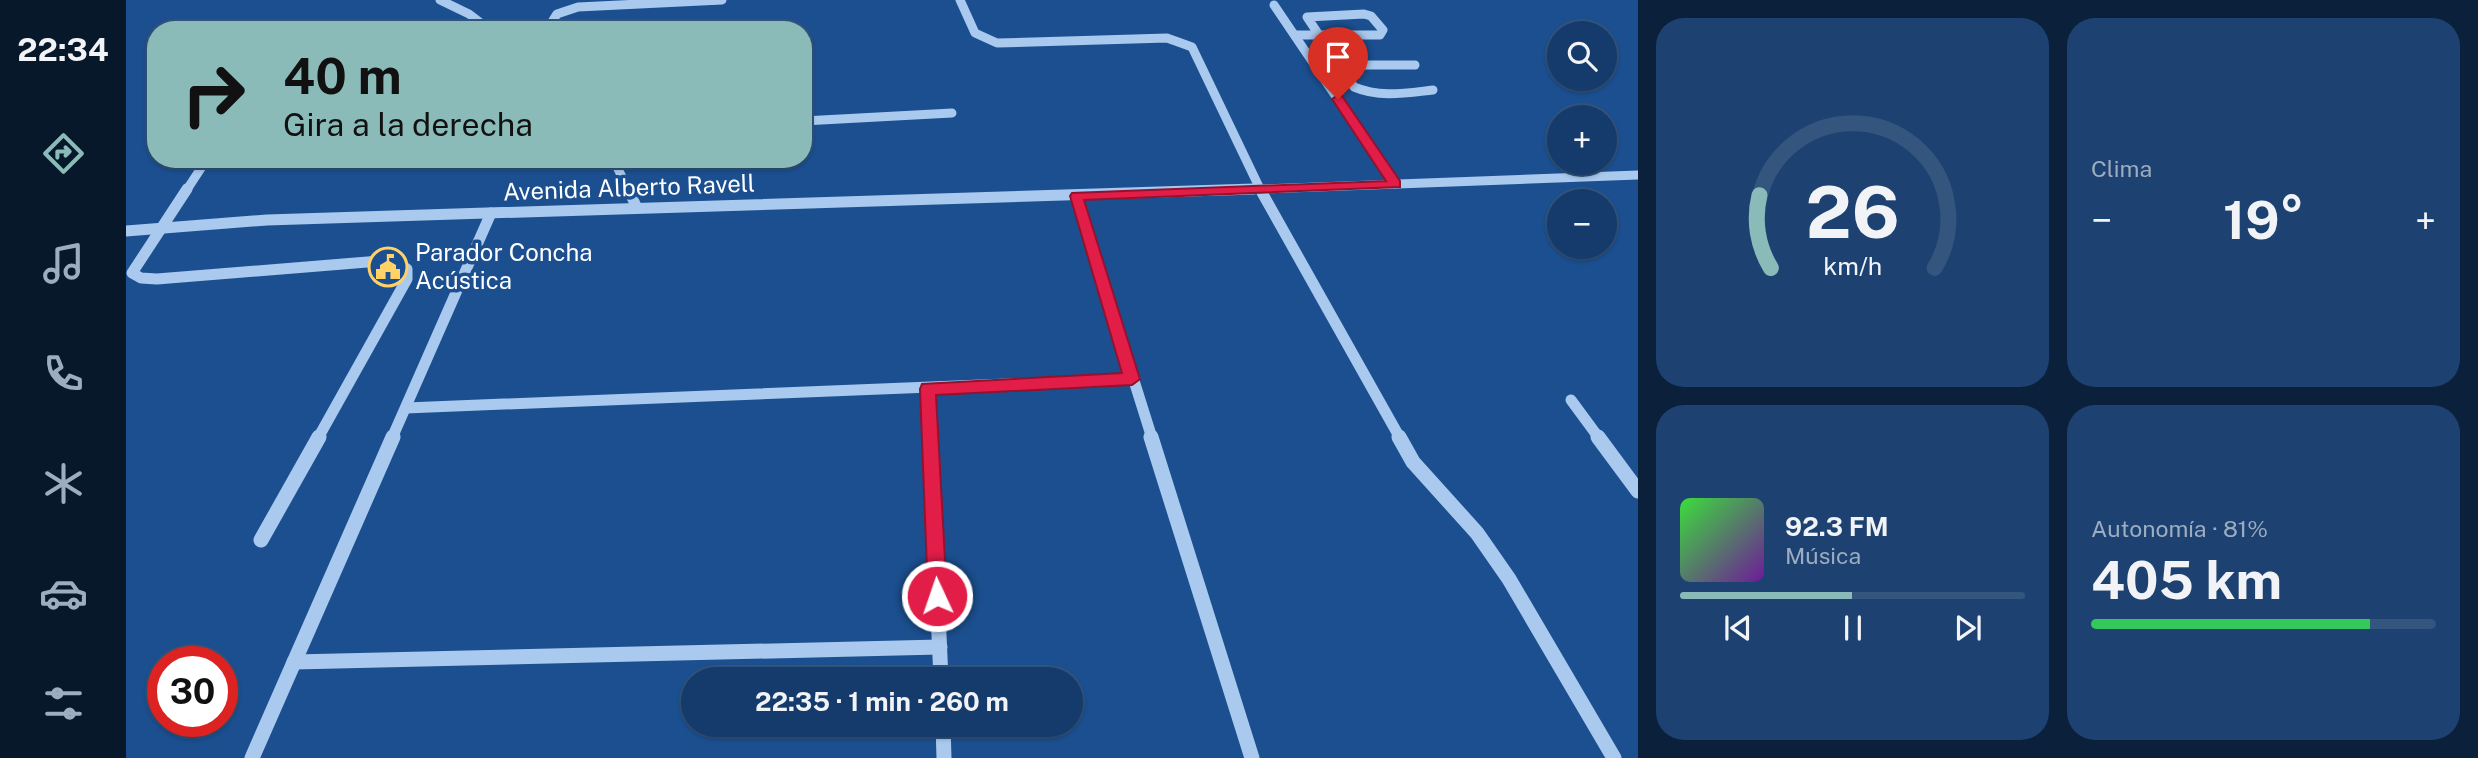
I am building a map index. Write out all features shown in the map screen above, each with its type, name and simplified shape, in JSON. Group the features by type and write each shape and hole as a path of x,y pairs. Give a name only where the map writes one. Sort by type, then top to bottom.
{"street":[{"path":"439,0 457,3 478,21"},
{"path":"553,21 563,11 578,7 722,0"},
{"path":"960,0 971,30 981,38 997,43 1167,38 1188,43 1195,51 1260,189 1413,462 1442,498 1477,533 1509,579 1614,758"},
{"path":"1274,5 1395,184"},
{"path":"1295,35 1319,35 1380,35 1383,30 1371,16 1308,16 1319,35 1354,87 1374,94 1433,90"},
{"path":"1340,65 1415,65"},
{"path":"812,121 952,113"},
{"path":"201,168 135,264 132,273 141,278 158,279 392,260 407,269 407,279 261,540"},
{"path":"617,168 636,208"},
{"name":"Avenida Alberto Ravell","path":"126,231 267,220 1076,196 1638,175"},
{"path":"1076,196 1252,758"},
{"path":"252,758 491,213"},
{"path":"406,408 1132,379"},
{"path":"928,389 941,667"},
{"path":"1571,400 1638,491"},
{"path":"294,662 940,647"},
{"path":"943,737 944,758"}],"place":[{"name":"Parador Concha Acústica","path":"388,267"}],"route":[{"path":"937,596 928,389 1132,379 1076,196 1395,184 1338,99"}]}
